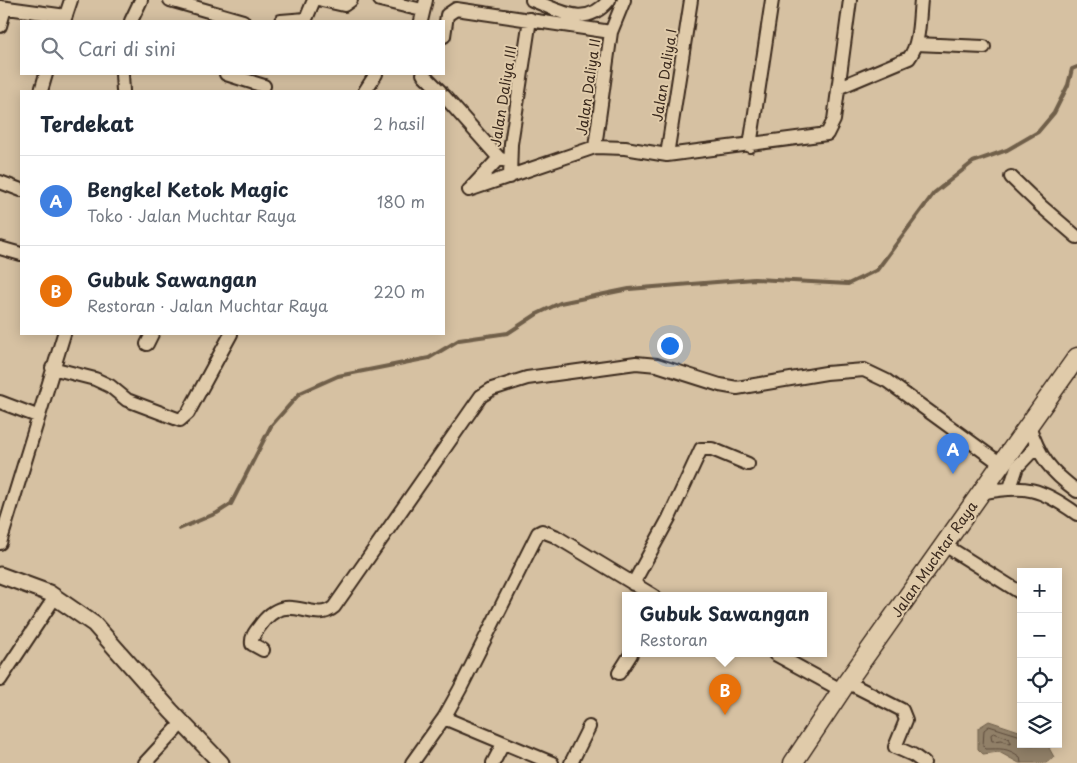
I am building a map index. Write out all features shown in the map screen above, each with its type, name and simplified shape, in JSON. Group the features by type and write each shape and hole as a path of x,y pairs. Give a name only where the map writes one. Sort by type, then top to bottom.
{"highway":[{"name":"Jalan Muchtar Raya","path":"793,763 844,686 1077,357"}],"main road":[{"path":"0,574 55,597 102,631 182,723 221,763"}],"street":[{"path":"0,24 2,8 65,19 71,0"},
{"path":"131,20 141,0"},
{"path":"170,0 240,20"},
{"path":"281,20 306,19 314,0"},
{"path":"322,0 344,5 351,0"},
{"path":"380,0 423,10"},
{"path":"532,0 578,16 595,13 609,0"},
{"name":"Jalan Daliya II","path":"595,147 611,32 624,0"},
{"name":"Jalan Daliya I","path":"667,155 691,0"},
{"path":"750,146 772,0"},
{"path":"445,97 504,160 469,190 595,147 625,148 667,155 750,146 827,134 833,125 840,87 850,0"},
{"path":"840,87 902,62 914,52 921,0"},
{"path":"445,31 448,15 453,9 611,32"},
{"name":"Jalan Daliya III","path":"510,176 504,160 530,19"},
{"path":"916,44 984,47"},
{"path":"40,90 46,75"},
{"path":"122,75 123,90"},
{"path":"235,75 264,86"},
{"path":"366,90 375,75"},
{"path":"425,75 437,83"},
{"path":"1011,177 1077,237"},
{"path":"0,182 20,190"},
{"path":"0,248 20,254"},
{"path":"0,543 37,416 64,335"},
{"path":"52,368 95,379 110,386 127,400 180,420 188,413 230,335"},
{"path":"263,650 252,644 252,637 261,624 278,608 287,607 324,613 334,607 481,396 492,389 527,378 644,362 736,388 826,373 864,370 887,381 1002,464"},
{"path":"0,402 37,416"},
{"path":"1029,425 1036,446 1055,475 1077,491"},
{"path":"1010,488 1017,467 1036,446"},
{"path":"633,584 669,518 701,449 712,450 748,464"},
{"path":"1044,492 1055,475"},
{"path":"981,493 1010,488 1044,492 1077,514"},
{"path":"412,763 444,718 506,600 538,533 542,531 555,536 647,592"},
{"path":"944,544 1017,590"},
{"path":"0,680 55,597"},
{"path":"619,673 628,657"},
{"path":"781,657 902,710 906,720 895,747 913,755 924,763"},
{"path":"444,718 552,763"},
{"path":"145,763 182,723"},
{"path":"571,763 589,727"},
{"path":"493,763 503,744"}],"water":[{"path":"989,721 1017,730 1017,748 1049,748 1054,757 1046,763 1019,763 999,752 983,754 978,749 978,728"}],"waterway":[{"path":"179,529 217,513 231,504 271,426 300,393 338,376 429,358 459,340 508,333 537,314 560,303 629,289 754,279 848,284 877,270 934,193 973,162 1007,150 1038,132 1054,113 1068,85 1072,69 1077,67"}],"place":[{"name":"Bengkel Ketok Magic","path":"953,474"},
{"name":"Gubuk Sawangan","path":"725,715"}]}
